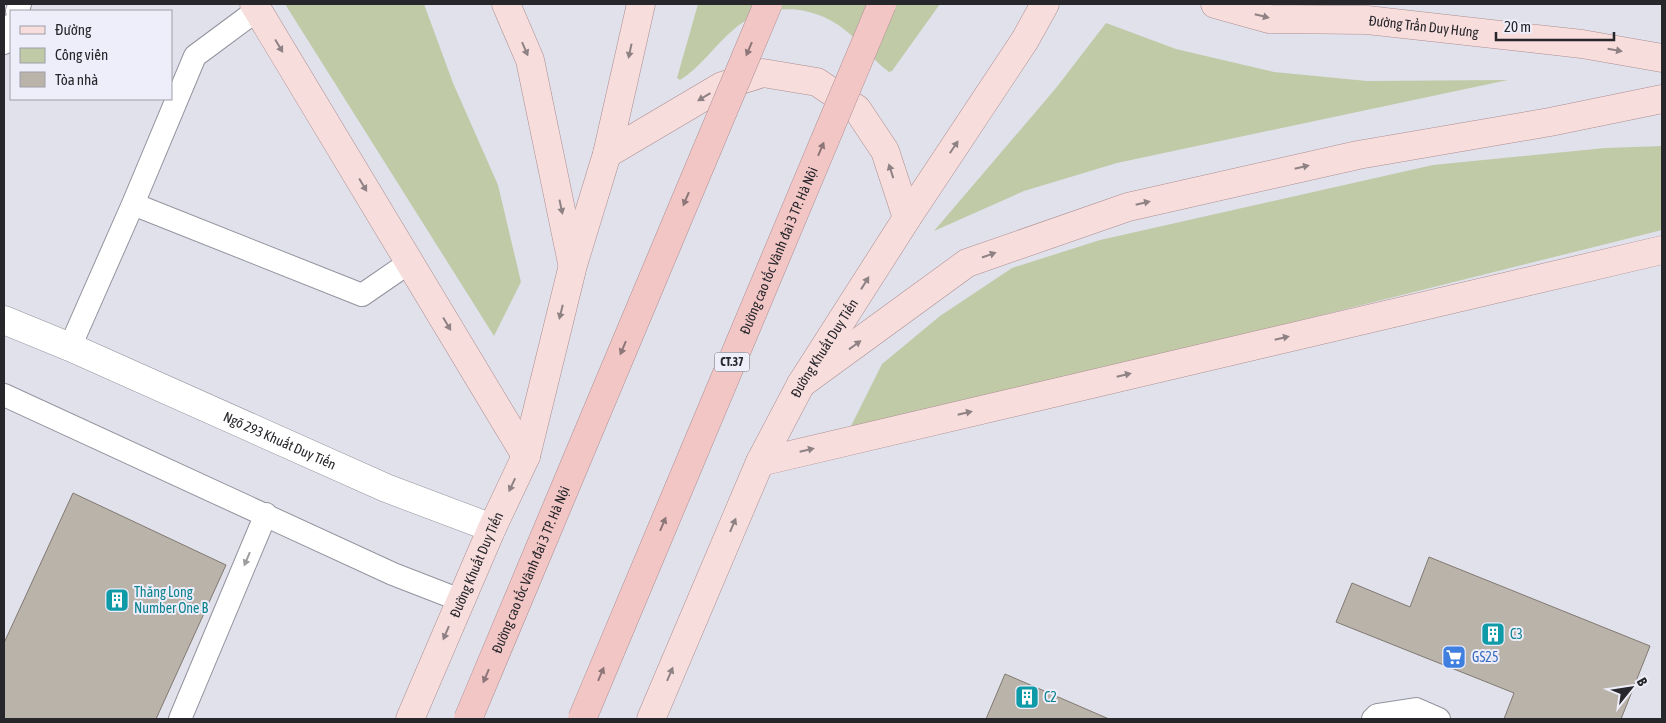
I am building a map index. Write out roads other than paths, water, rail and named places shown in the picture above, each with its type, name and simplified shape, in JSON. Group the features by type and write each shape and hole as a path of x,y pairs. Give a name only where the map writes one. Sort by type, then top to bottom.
{"highway":[{"name":"Đường cao tốc Vành đai 3 TP. Hà Nội","path":"468,719 768,4"},
{"name":"Đường cao tốc Vành đai 3 TP. Hà Nội","path":"582,719 882,4"}],"main road":[{"path":"506,4 530,60 573,265"},
{"name":"Đường Khuất Duy Tiến","path":"410,719 460,600 526,456 573,265 607,154 641,4"},
{"name":"Đường Khuất Duy Tiến","path":"651,719 760,462 801,384 907,218 1025,40 1045,4"},
{"name":"Đường Trần Duy Hưng","path":"1215,4 1269,18 1359,12 1582,44 1662,58"},
{"path":"256,7 526,456"},
{"path":"607,154 722,86 763,72 817,82 858,109 885,152 907,218"},
{"path":"801,384 967,263 1128,207 1358,155 1550,122 1662,99"},
{"path":"760,462 1662,250"}],"street":[{"name":"Ngõ 293 Khuất Duy Tiến","path":"4,320 70,347 386,488 492,528"}],"lane":[{"path":"70,347 195,56 256,7"},
{"path":"4,43 10,28"},
{"path":"133,204 362,295 410,262"},
{"path":"4,395 393,574 460,600"},
{"path":"180,719 266,514"},
{"path":"1373,719 1377,715 1416,709 1439,719"}],"place":[{"name":"Thăng Long Number One B","path":"117,600"},
{"name":"C3","path":"1493,634"},
{"name":"GS25","path":"1454,657"},
{"name":"C2","path":"1027,697"}]}
